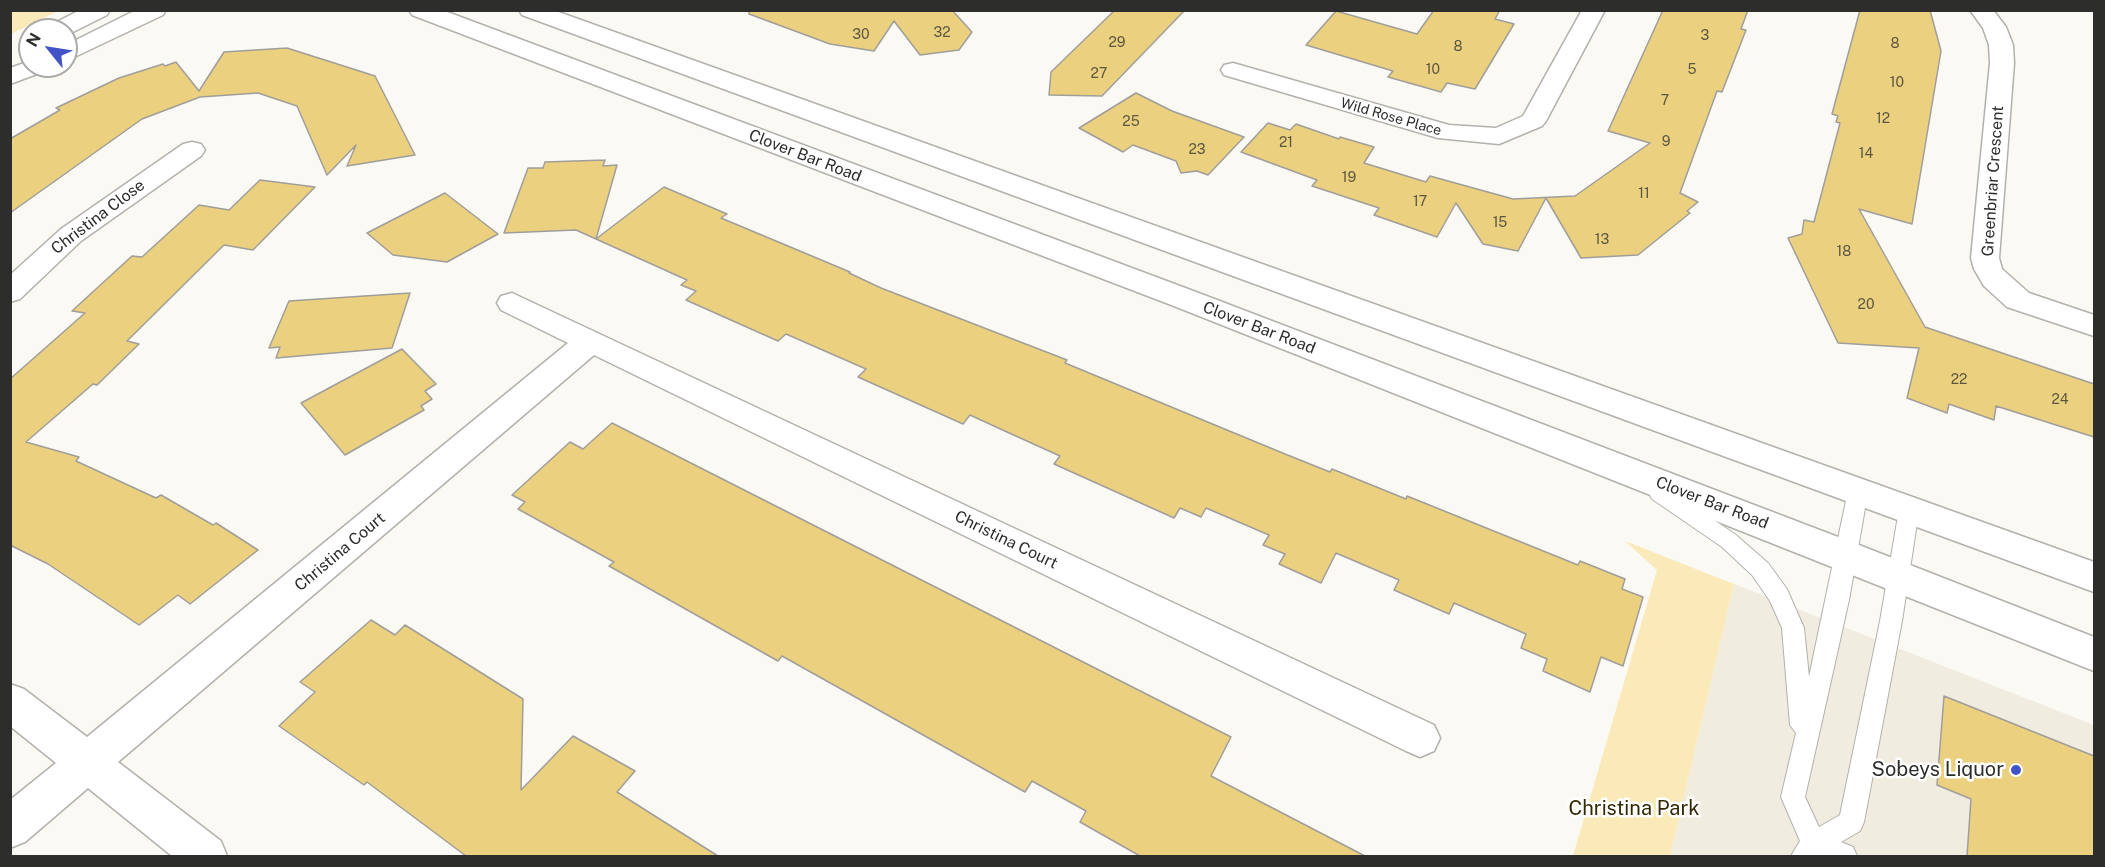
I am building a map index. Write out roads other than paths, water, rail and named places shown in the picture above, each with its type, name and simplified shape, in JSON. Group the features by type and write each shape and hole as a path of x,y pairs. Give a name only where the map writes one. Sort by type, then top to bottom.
{"main road":[{"path":"78,20 99,10"},
{"path":"78,48 155,10"},
{"name":"Clover Bar Road","path":"420,10 1185,299 1898,575 2094,654"},
{"path":"530,10 2094,577"},
{"name":"Wild Rose Place","path":"1233,70 1447,133 1499,136 1533,121 1594,10"},
{"name":"Greenbriar Crescent","path":"1981,10 1994,27 2001,45 2002,63 1985,258 1988,269 1994,279 2018,300 2094,326"},
{"name":"Christina Close","path":"10,292 71,235 192,150"},
{"name":"Christina Court","path":"512,303 1420,738"},
{"name":"Christina Court","path":"10,826 591,342"},
{"path":"10,702 206,856"}],"lane":[{"path":"1614,465 1699,518 1729,541 1760,569 1779,596 1793,628 1804,742"},
{"path":"1809,850 1793,797 1858,491"},
{"path":"1809,850 1851,822 1909,510"},
{"path":"1809,850 1844,856"}],"place":[{"name":"Sobeys Liquor","path":"2016,770"}],"park label":[{"name":"Christina Park","path":"1634,809"}]}
